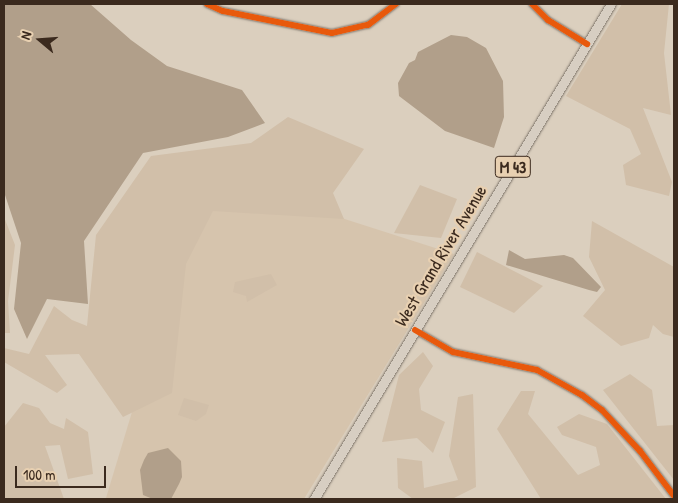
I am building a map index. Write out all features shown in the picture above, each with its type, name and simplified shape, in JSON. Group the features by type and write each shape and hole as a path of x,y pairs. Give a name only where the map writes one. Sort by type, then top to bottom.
{"main road":[{"name":"West Grand River Avenue","path":"314,499 612,4"}],"street":[{"path":"207,4 223,11 332,33 362,28 386,14 396,4"},
{"path":"532,4 548,20 587,44"},
{"path":"415,330 453,352 537,370 582,395 602,410 634,444 674,496"}],"shaded area":[{"path":"4,4 90,4 131,40 167,66 242,90 265,123 228,137 143,153 84,241 88,304 47,299 27,339 14,309 21,243 4,192"},
{"path":"622,4 669,4 664,53 671,115 643,108 672,182 669,196 626,185 623,165 641,154 630,129 566,96"},
{"path":"451,35 467,37 486,48 503,81 504,117 494,148 445,131 399,96 398,83 409,63 415,60 418,52"},
{"path":"288,117 364,149 333,193 344,219 213,211 186,264 172,393 123,417 79,354 45,355 67,385 57,393 4,362 4,348 29,354 54,306 72,320 87,326 96,235 151,156 251,143"},
{"path":"204,174 454,254 304,499 106,498"},
{"path":"420,185 457,199 441,238 394,233"},
{"path":"4,217 15,245 8,301 10,333 4,333"},
{"path":"592,221 674,267 674,337 663,334 653,325 649,338 621,346 583,316 605,290 589,257"},
{"path":"509,250 525,259 564,255 573,258 601,287 597,292 506,265"},
{"path":"477,252 543,286 514,313 460,287"},
{"path":"271,274 277,285 247,302 246,296 233,292 235,282"},
{"path":"423,352 433,366 419,389 421,410 445,422 433,453 417,438 382,442 399,375"},
{"path":"630,374 652,390 657,426 674,425 674,480 603,390"},
{"path":"521,391 535,391 528,414 578,475 600,465 596,447 562,435 557,427 579,414 607,424 666,499 541,499 497,429"},
{"path":"473,394 476,487 452,499 413,499 398,488 397,458 422,461 424,488 458,480 449,456 458,397"},
{"path":"184,398 209,405 206,414 196,421 178,415"},
{"path":"23,403 39,408 50,423 64,429 66,418 88,432 93,474 68,479 60,445 45,446 64,499 4,499 4,427"},
{"path":"168,448 181,461 182,477 179,484 171,499 153,499 143,495 140,470 144,460 148,453"}],"cycle path":[{"path":"207,4 223,11 332,33 368,25 396,4"},
{"path":"532,4 548,20 587,44"},
{"path":"415,330 453,352 537,370 582,395 602,410 640,451 674,496"}]}
